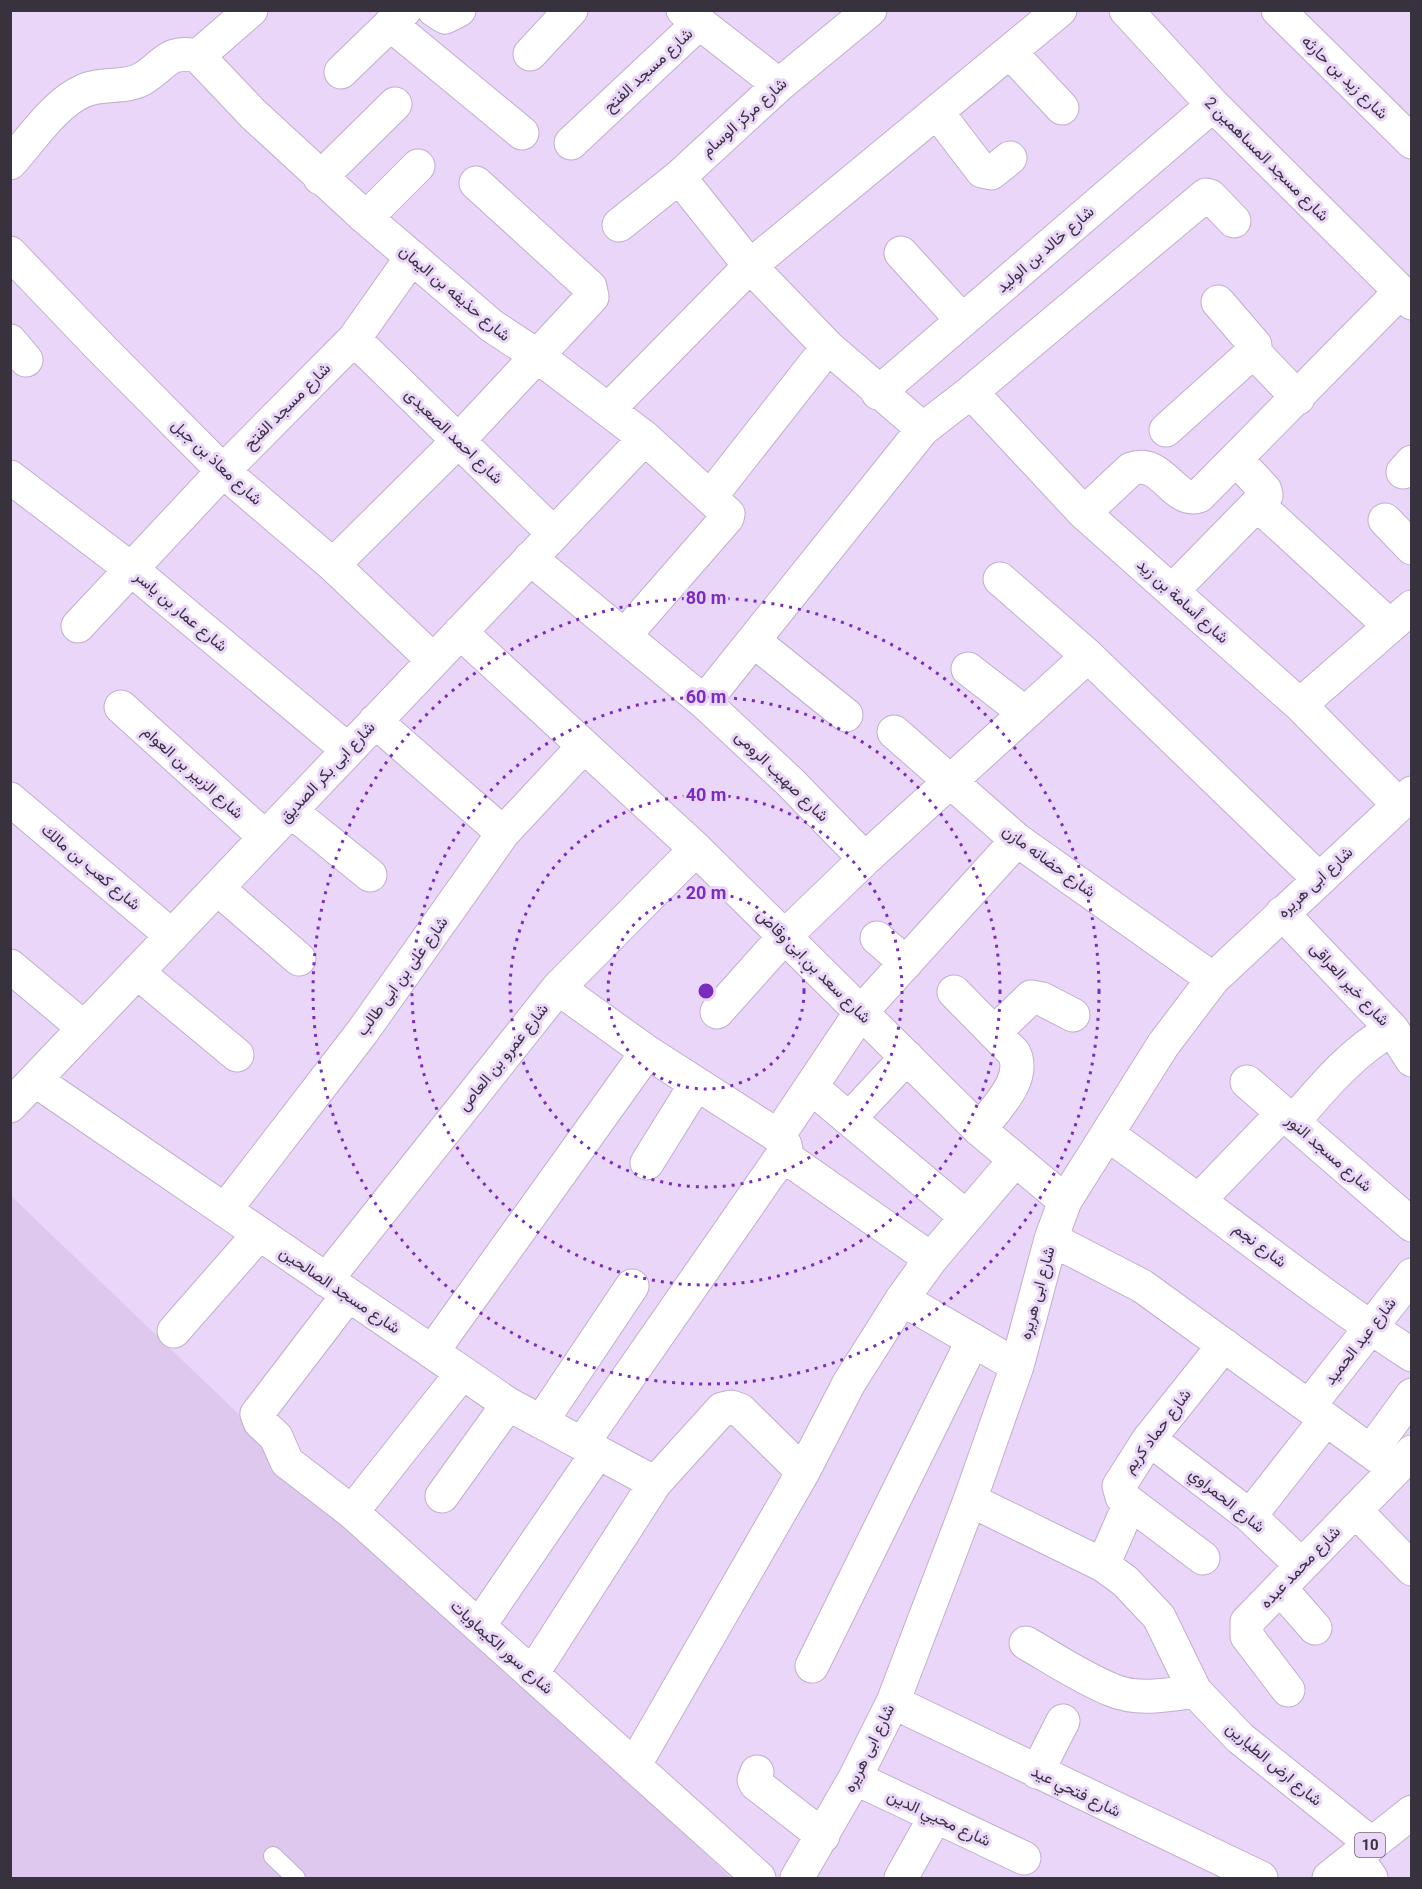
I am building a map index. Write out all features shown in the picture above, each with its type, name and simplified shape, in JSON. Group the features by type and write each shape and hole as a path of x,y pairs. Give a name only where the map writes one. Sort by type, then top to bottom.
{"street":[{"path":"10,163 67,101 84,90 103,85 133,83 176,54 198,56 251,10"},
{"path":"434,10 446,17 459,10"},
{"path":"530,54 571,10"},
{"name":"شارع مركز الوسام","path":"619,225 679,177 779,85 870,10"},
{"path":"609,409 750,266 1060,10"},
{"name":"شارع مسجد المساهمين 2","path":"1126,10 1213,105 1406,298"},
{"name":"شارع زيد بن حارثه","path":"1278,11 1412,142"},
{"path":"341,72 398,17 522,133"},
{"path":"691,17 779,85"},
{"name":"شارع مسجد الفتح","path":"571,142 691,17"},
{"path":"1010,52 1062,108"},
{"name":"شارع حذيفه بن اليمان","path":"198,56 253,114 366,218 492,326 537,355 645,438 719,504"},
{"path":"320,178 395,104"},
{"name":"شارع خالد بن الوليد","path":"878,393 1213,105"},
{"path":"937,112 982,171 991,173 1010,158"},
{"path":"366,218 418,166"},
{"path":"679,177 750,266 828,347 878,393 923,429"},
{"path":"333,565 458,441 592,297 590,286 477,183"},
{"path":"704,702 923,429 971,392 1206,195 1210,196 1234,221"},
{"name":"شارع معاذ بن جبل","path":"10,253 223,471 333,565 434,660"},
{"path":"901,253 962,320"},
{"name":"شارع مسجد الفتح","path":"78,626 223,471 354,339 412,257"},
{"path":"1084,513 1131,469 1137,467 1150,467 1185,495 1194,498 1199,496 1298,398 1406,298"},
{"path":"1166,429 1254,352 1255,345 1218,302"},
{"name":"شارع احمد الصعيدى","path":"354,339 553,533"},
{"path":"624,636 727,518 719,504 828,347"},
{"path":"1254,352 1298,398"},
{"name":"شارع أسامة بن زيد","path":"971,392 1084,513 1405,799"},
{"name":"شارع ابى بكر الصديق","path":"10,1106 645,438"},
{"path":"1172,591 1266,492 1236,459"},
{"name":"شارع عمار بن ياسر","path":"17,493 131,569 348,750"},
{"path":"1257,504 1401,616 1300,705"},
{"path":"1385,520 1412,548"},
{"name":"شارع صهيب الرومى","path":"530,558 704,702 790,782 865,859"},
{"path":"1000,579 1088,656 1318,878"},
{"name":"شارع سعد بن ابى وقاص","path":"460,632 696,849 980,1130 1065,1201"},
{"path":"754,641 846,715"},
{"path":"717,1012 784,937 865,859 1088,656"},
{"path":"968,669 1025,713"},
{"name":"شارع الزبير بن العوام","path":"121,707 265,837"},
{"path":"375,721 504,833"},
{"name":"شارع حضانه مازن","path":"894,732 1017,840 1213,979"},
{"name":"شارع على بن ابى طالب","path":"225,1210 363,1031 504,833 584,746"},
{"name":"شارع كعب بن مالك","path":"10,799 172,936"},
{"name":"شارع ابى هريره","path":"797,1878 855,1778 892,1702 970,1500 1017,1366 1051,1239 1065,1201 1163,1045 1213,979 1318,878 1405,799"},
{"path":"291,811 370,875"},
{"path":"479,1626 781,1146 811,1087 861,1012 1017,840"},
{"name":"شارع عمرو بن العاص","path":"259,1410 337,1287 558,988 696,849"},
{"path":"217,888 299,959"},
{"name":"شارع خير العراقى","path":"1282,913 1392,1029 1412,1060"},
{"path":"877,939 906,963"},
{"path":"10,966 84,1028"},
{"path":"137,972 237,1055"},
{"path":"558,988 696,1084 931,1259"},
{"path":"954,992 1014,1053 1019,1071 1016,1080 980,1130"},
{"path":"994,1033 1031,997 1042,999 1072,1015"},
{"path":"1200,1199 1345,1062 1367,1043 1392,1029"},
{"path":"432,1352 647,1052"},
{"path":"849,1119 907,1057"},
{"name":"شارع مسجد الصالحين","path":"35,1080 508,1404 655,1483"},
{"name":"شارع مسجد النور","path":"1247,1082 1412,1225"},
{"path":"647,1163 696,1084"},
{"path":"811,1087 965,1216"},
{"name":"شارع نجم","path":"1107,1134 1200,1199 1370,1328 1412,1355"},
{"path":"634,1766 804,1472 849,1383 902,1299 931,1259 965,1216 1015,1160"},
{"path":"174,1331 259,1234"},
{"path":"1051,1239 1142,1286 1318,1413 1392,1457"},
{"name":"شارع عبد الحميد","path":"1250,1516 1318,1413 1370,1328 1412,1275"},
{"path":"541,1422 633,1286"},
{"path":"902,1299 1017,1366"},
{"path":"812,1666 973,1340"},
{"name":"شارع حماد كريم","path":"1131,1503 1120,1493 1119,1486 1149,1439 1224,1345"},
{"path":"352,1512 462,1373"},
{"name":"شارع محمد عبده","path":"1288,1690 1245,1631 1246,1622 1355,1510 1392,1457 1412,1395"},
{"path":"442,1496 508,1404"},
{"path":"532,1674 655,1483 714,1415 722,1409 731,1407 740,1410 804,1472"},
{"name":"شارع سور الكيماويات","path":"259,1410 257,1418 276,1437 287,1462 352,1512 759,1878"},
{"name":"شارع الحمراوي","path":"1149,1439 1250,1516 1291,1576 1315,1628"},
{"name":"شارع ارض الطيارين","path":"970,1500 1103,1565 1131,1586 1159,1617 1195,1691 1366,1860"},
{"path":"1103,1565 1131,1503 1203,1558"},
{"path":"1355,1510 1412,1569"},
{"path":"1026,1643 1113,1691 1140,1696 1168,1696 1195,1691"},
{"name":"شارع فتحي عيد","path":"892,1702 1261,1878"},
{"path":"1037,1772 1063,1721"},
{"path":"757,1772 754,1780 756,1784 823,1836"},
{"name":"شارع محيي الدين","path":"855,1778 1024,1858"},
{"name":"10","path":"1329,1878 1366,1860 1412,1812"},
{"path":"901,1878 935,1817"}],"lane":[{"path":"273,1856 296,1878"}],"shaded area":[{"path":"10,1195 272,1446 731,1878 11,1878"}]}
